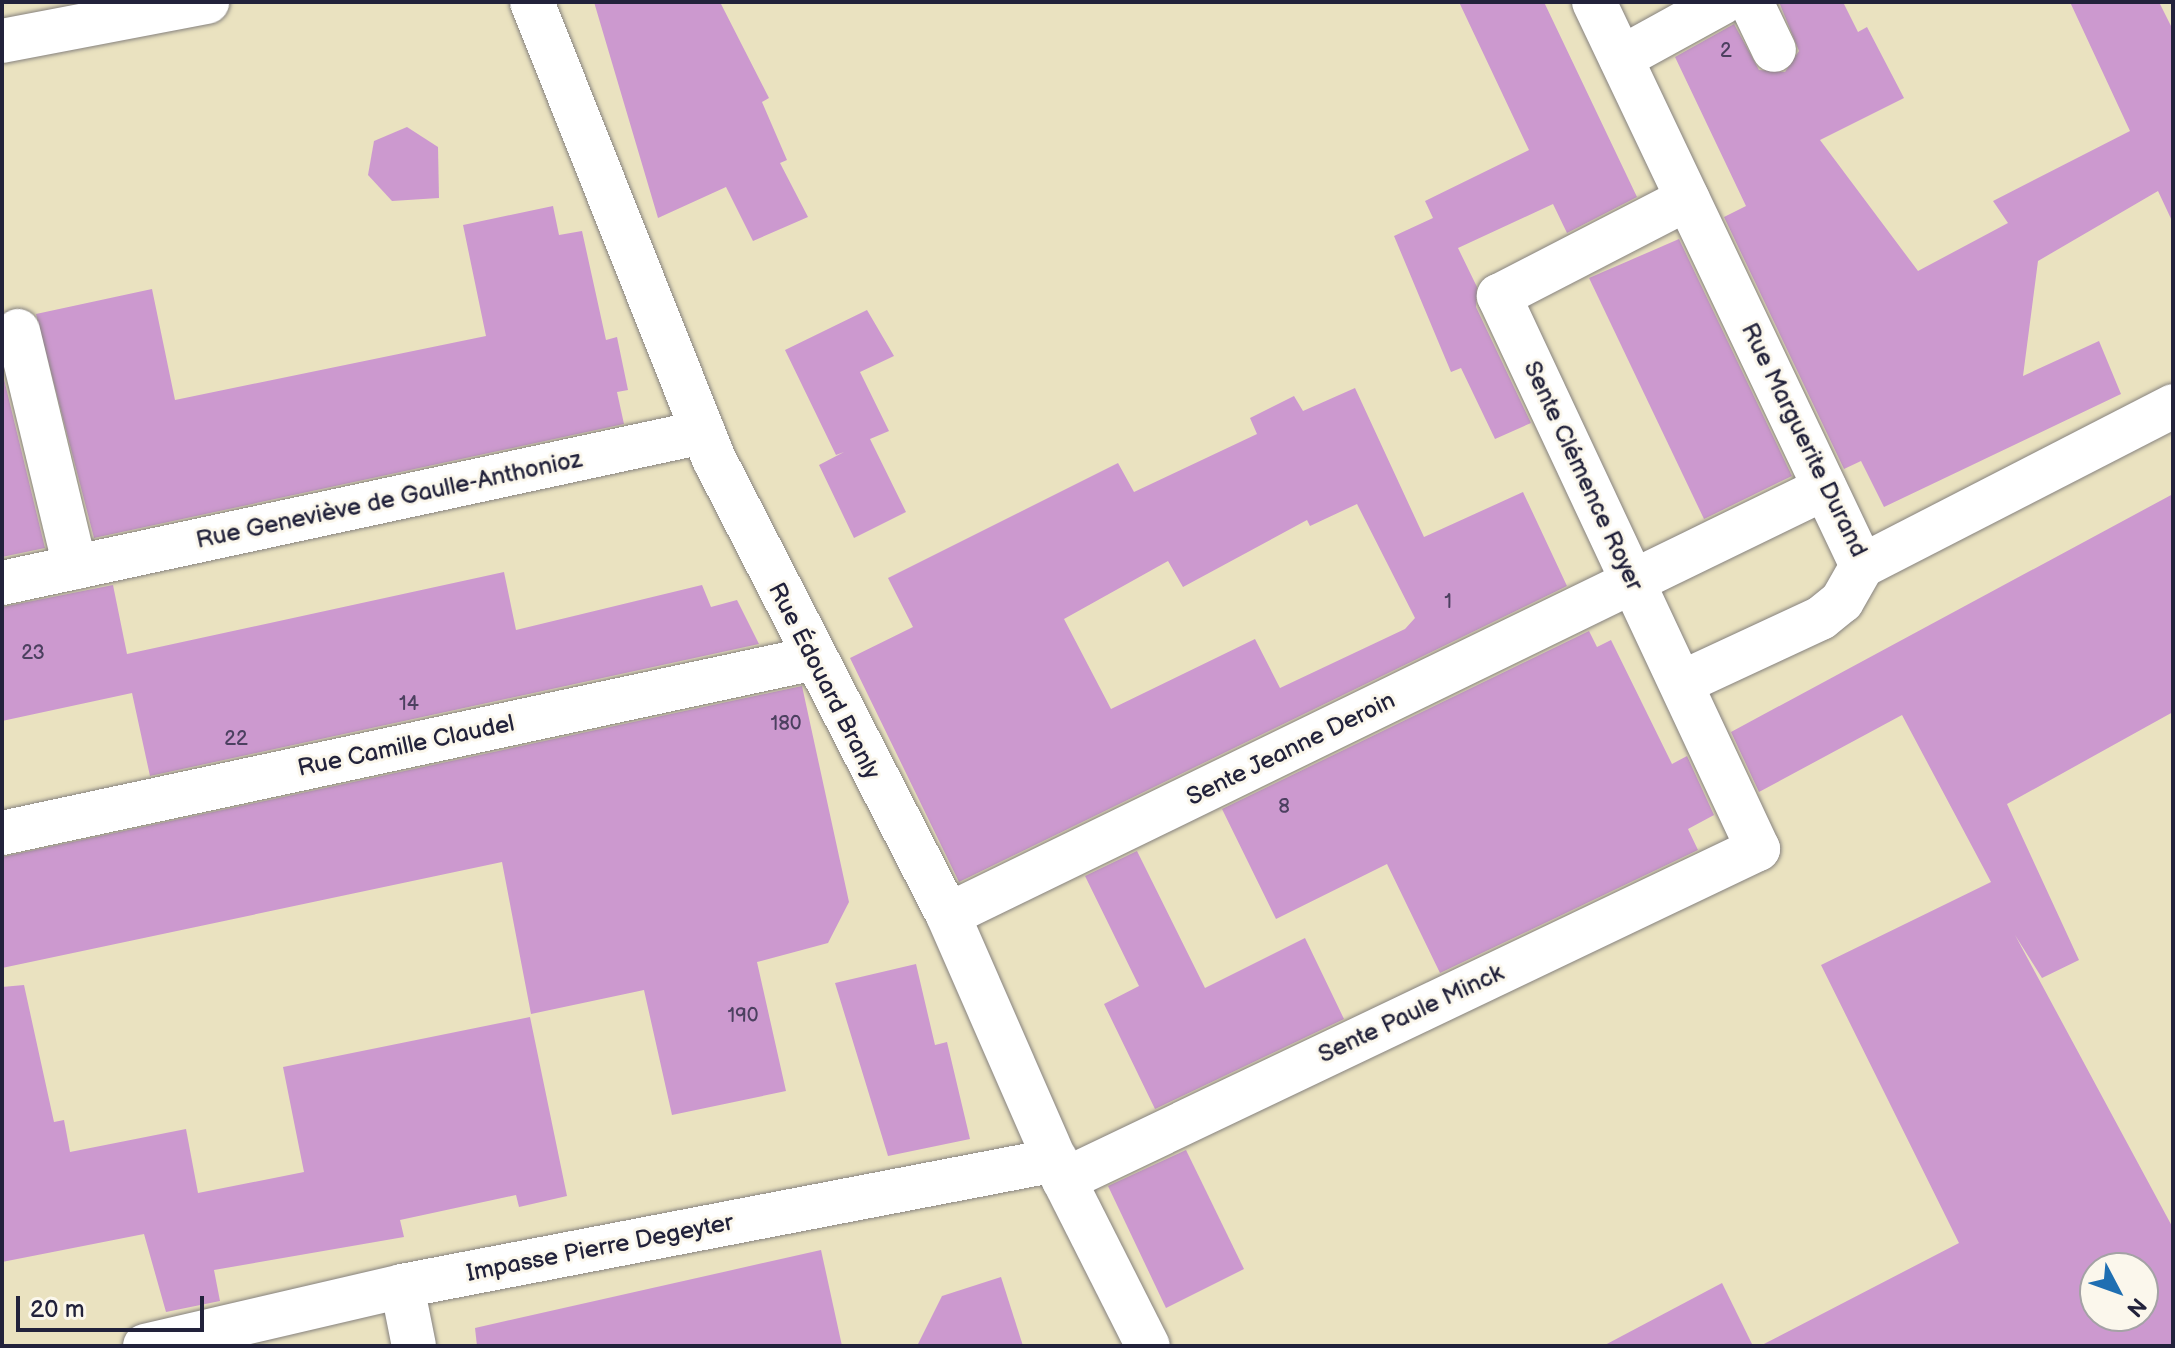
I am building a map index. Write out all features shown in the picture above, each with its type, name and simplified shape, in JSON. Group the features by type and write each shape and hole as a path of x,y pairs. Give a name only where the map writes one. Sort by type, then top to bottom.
{"street":[{"path":"2,41 207,2"},
{"name":"Rue Édouard Branly","path":"532,2 703,432 810,659 948,915 1060,1170 1148,1346"},
{"name":"Rue Marguerite Durand","path":"1594,2 1862,566 2173,406"},
{"path":"1621,58 1723,2"},
{"path":"1751,2 1774,50"},
{"name":"Sente Clémence Royer","path":"1687,199 1499,296 1758,849"},
{"path":"18,331 75,567"},
{"name":"Rue Geneviève de Gaulle-Anthonioz","path":"2,583 703,432"},
{"name":"Sente Jeanne Deroin","path":"948,915 1825,488"},
{"path":"1681,683 1821,618 1842,601 1862,566"},
{"name":"Rue Camille Claudel","path":"2,833 810,659"},
{"name":"Sente Paule Minck","path":"1060,1170 1758,849"},
{"name":"Impasse Pierre Degeyter","path":"145,1346 402,1286 1060,1170"},
{"path":"402,1286 414,1346"}],"building":[{"path":"594,2 720,2 769,98 762,102 787,160 780,163 808,217 753,241 726,187 658,218"},
{"path":"1459,2 1544,2 1637,197 1567,233 1553,204 1458,248 1477,287 1476,307 1531,423 1495,439 1461,368 1451,372 1394,236 1433,218 1425,201 1529,150"},
{"path":"1779,2 1843,2 1858,32 1867,27 1904,98 1820,140 1918,271 2008,223 1993,201 2130,131 2070,2 2159,2 2173,30 2173,223 2158,191 2038,261 2023,376 2099,341 2121,394 1884,507 1861,461 1844,469 1724,217 1746,206 1675,57 1734,24 1759,70 1785,72 1799,51"},
{"path":"407,127 438,147 439,198 392,201 368,175 374,141"},
{"path":"553,206 559,235 582,231 606,340 617,337 628,390 617,392 624,424 94,538 36,314 152,289 175,400 486,336 463,225"},
{"path":"1679,239 1792,476 1704,519 1589,278"},
{"path":"867,310 894,356 860,372 889,431 870,439 906,512 854,538 819,465 844,452 836,455 785,350"},
{"path":"2,371 45,548 2,557"},
{"path":"1355,388 1424,537 1523,492 1567,586 959,882 850,658 913,627 888,578 1118,463 1134,492 1257,434 1250,418 1294,396 1303,411","holes":["1357,504 1415,618 1405,629 1280,688 1255,639 1111,709 1064,619 1168,561 1183,587 1307,520 1310,526"]},
{"path":"2173,494 2173,712 2007,804 2079,960 2042,978 2015,935 2173,1228 2173,1346 1760,1346 1959,1243 1821,965 1991,882 1902,715 1759,792 1731,732"},
{"path":"504,572 516,630 702,585 711,607 737,600 759,644 150,776 132,693 2,721 2,607 113,585 127,654"},
{"path":"1589,631 1597,647 1611,640 1672,764 1687,756 1714,815 1688,829 1698,850 1440,973 1387,864 1276,919 1222,809"},
{"path":"802,686 849,902 828,943 757,962 786,1091 672,1115 644,990 531,1014 502,862 2,968 2,857"},
{"path":"1137,851 1205,988 1305,938 1344,1019 1155,1109 1104,1004 1139,986 1085,876"},
{"path":"916,964 935,1045 947,1042 970,1139 888,1156 835,983"},
{"path":"24,985 54,1122 64,1120 70,1152 186,1129 198,1193 304,1172 283,1067 530,1017 567,1196 519,1207 516,1195 400,1220 404,1237 214,1270 220,1301 166,1312 144,1234 2,1262 2,987"},
{"path":"1186,1150 1244,1269 1166,1308 1108,1186"},
{"path":"821,1250 842,1346 477,1346 475,1328"},
{"path":"1001,1277 1023,1346 917,1346 942,1296"},
{"path":"1722,1283 1753,1346 1603,1346"}]}
